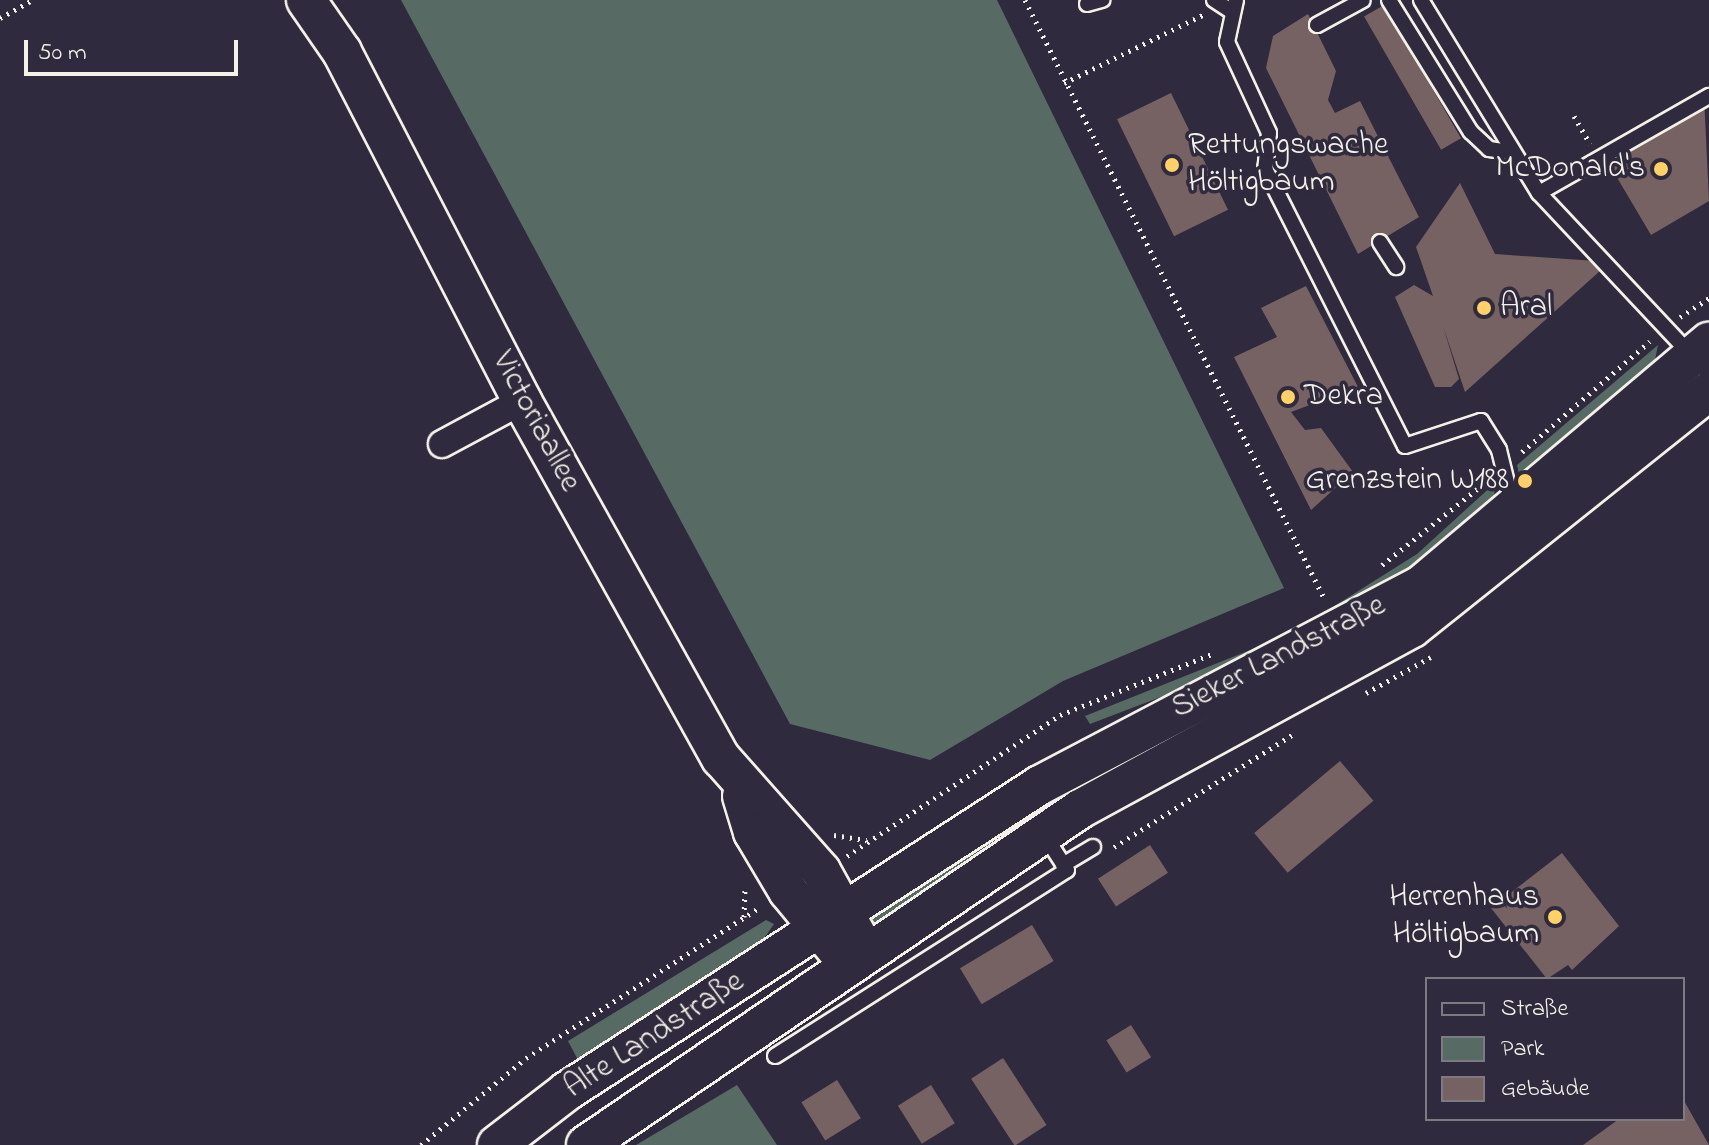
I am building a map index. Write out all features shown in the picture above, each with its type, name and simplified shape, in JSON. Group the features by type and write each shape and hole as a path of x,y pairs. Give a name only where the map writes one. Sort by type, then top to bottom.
{"main road":[{"name":"Victoriaallee","path":"306,0 342,52 522,401 739,785 849,911"},
{"name":"Victoriaallee","path":"328,0 342,52"},
{"name":"Sieker Landstraße","path":"817,932 1040,785 1387,605 1514,513 1704,357"},
{"name":"Sieker Landstraße","path":"857,959 1043,832 1162,759 1412,628 1709,391"},
{"name":"Victoriaallee","path":"739,785 753,832 817,932 857,959"},
{"path":"1040,785 1043,832"},
{"path":"849,911 857,959"},
{"name":"Alte Landstraße","path":"497,1145 567,1091 817,932"},
{"name":"Alte Landstraße","path":"586,1145 857,959"}],"street":[{"path":"442,444 522,401"}],"lane":[{"path":"1087,4 1102,0"},
{"path":"1214,0 1233,6 1227,42 1269,133 1265,169 1405,446 1481,421 1505,466 1514,513"},
{"path":"1317,25 1363,0"},
{"path":"1389,0 1471,132 1489,149 1511,152"},
{"path":"1421,0 1511,152 1539,193 1615,277 1666,327 1704,357"},
{"path":"1539,193 1709,96"},
{"path":"1380,242 1396,267"},
{"path":"775,1056 1067,870 1043,832"},
{"path":"1063,865 1093,847"}],"path":[{"path":"0,18 32,0"},
{"path":"1025,0 1326,601"},
{"path":"1064,83 1203,14 1233,6"},
{"path":"1574,116 1599,158"},
{"path":"1372,572 1505,466 1666,327 1709,298"},
{"path":"1315,607 1337,594"},
{"path":"842,859 1060,715 1221,651"},
{"path":"1093,847 1113,847 1296,732"},
{"path":"421,1145 526,1058 772,901"}],"green space":[{"path":"401,0 997,0 1284,588 1063,681 930,760 790,724"},
{"path":"1658,345 1654,365 1522,488 1517,465"},
{"path":"1495,483 1494,501 1421,567 1313,630 1309,622 1417,554"},
{"path":"1280,638 1200,682 1090,724 1085,716"},
{"path":"1032,812 1027,826 873,928 865,916"},
{"path":"766,920 774,924 753,954 579,1062 568,1041"},
{"path":"737,1085 777,1145 636,1145"}],"building":[{"path":"1384,5 1461,138 1441,150 1364,16"},
{"path":"1308,14 1336,71 1328,100 1335,113 1360,101 1419,217 1358,254 1266,68 1273,36"},
{"name":"Rettungswache Höltigbaum","path":"1171,93 1228,210 1174,236 1117,119"},
{"name":"McDonald's","path":"1704,96 1709,201 1651,235 1609,164 1630,152 1625,142"},
{"path":"1460,183 1495,254 1610,262 1465,392 1443,326 1459,379 1451,387 1435,387 1395,297 1414,285 1433,296 1416,247"},
{"name":"Dekra","path":"1306,286 1358,387 1291,412 1305,430 1321,428 1353,472 1311,510 1234,357 1277,337 1261,308"},
{"path":"1340,761 1373,801 1288,873 1254,833"},
{"path":"1150,845 1168,873 1116,906 1098,879"},
{"name":"Herrenhaus Höltigbaum","path":"1562,853 1619,926 1572,970 1568,965 1545,977 1491,908"},
{"path":"1032,925 1054,961 982,1004 960,968"},
{"path":"1131,1025 1151,1057 1127,1073 1106,1040"},
{"path":"1003,1058 1047,1125 1014,1145 971,1079"},
{"path":"837,1080 861,1118 825,1140 801,1102"},
{"path":"931,1085 955,1123 922,1144 898,1106"},
{"path":"1685,1103 1709,1145 1583,1145 1616,1121 1685,1121"}],"place":[{"name":"Rettungswache Höltigbaum","path":"1172,165"},
{"name":"McDonald's","path":"1661,169"},
{"name":"Aral","path":"1484,308"},
{"name":"Dekra","path":"1288,397"},
{"name":"Grenzstein W188","path":"1525,481"},
{"name":"Herrenhaus Höltigbaum","path":"1555,917"}]}
